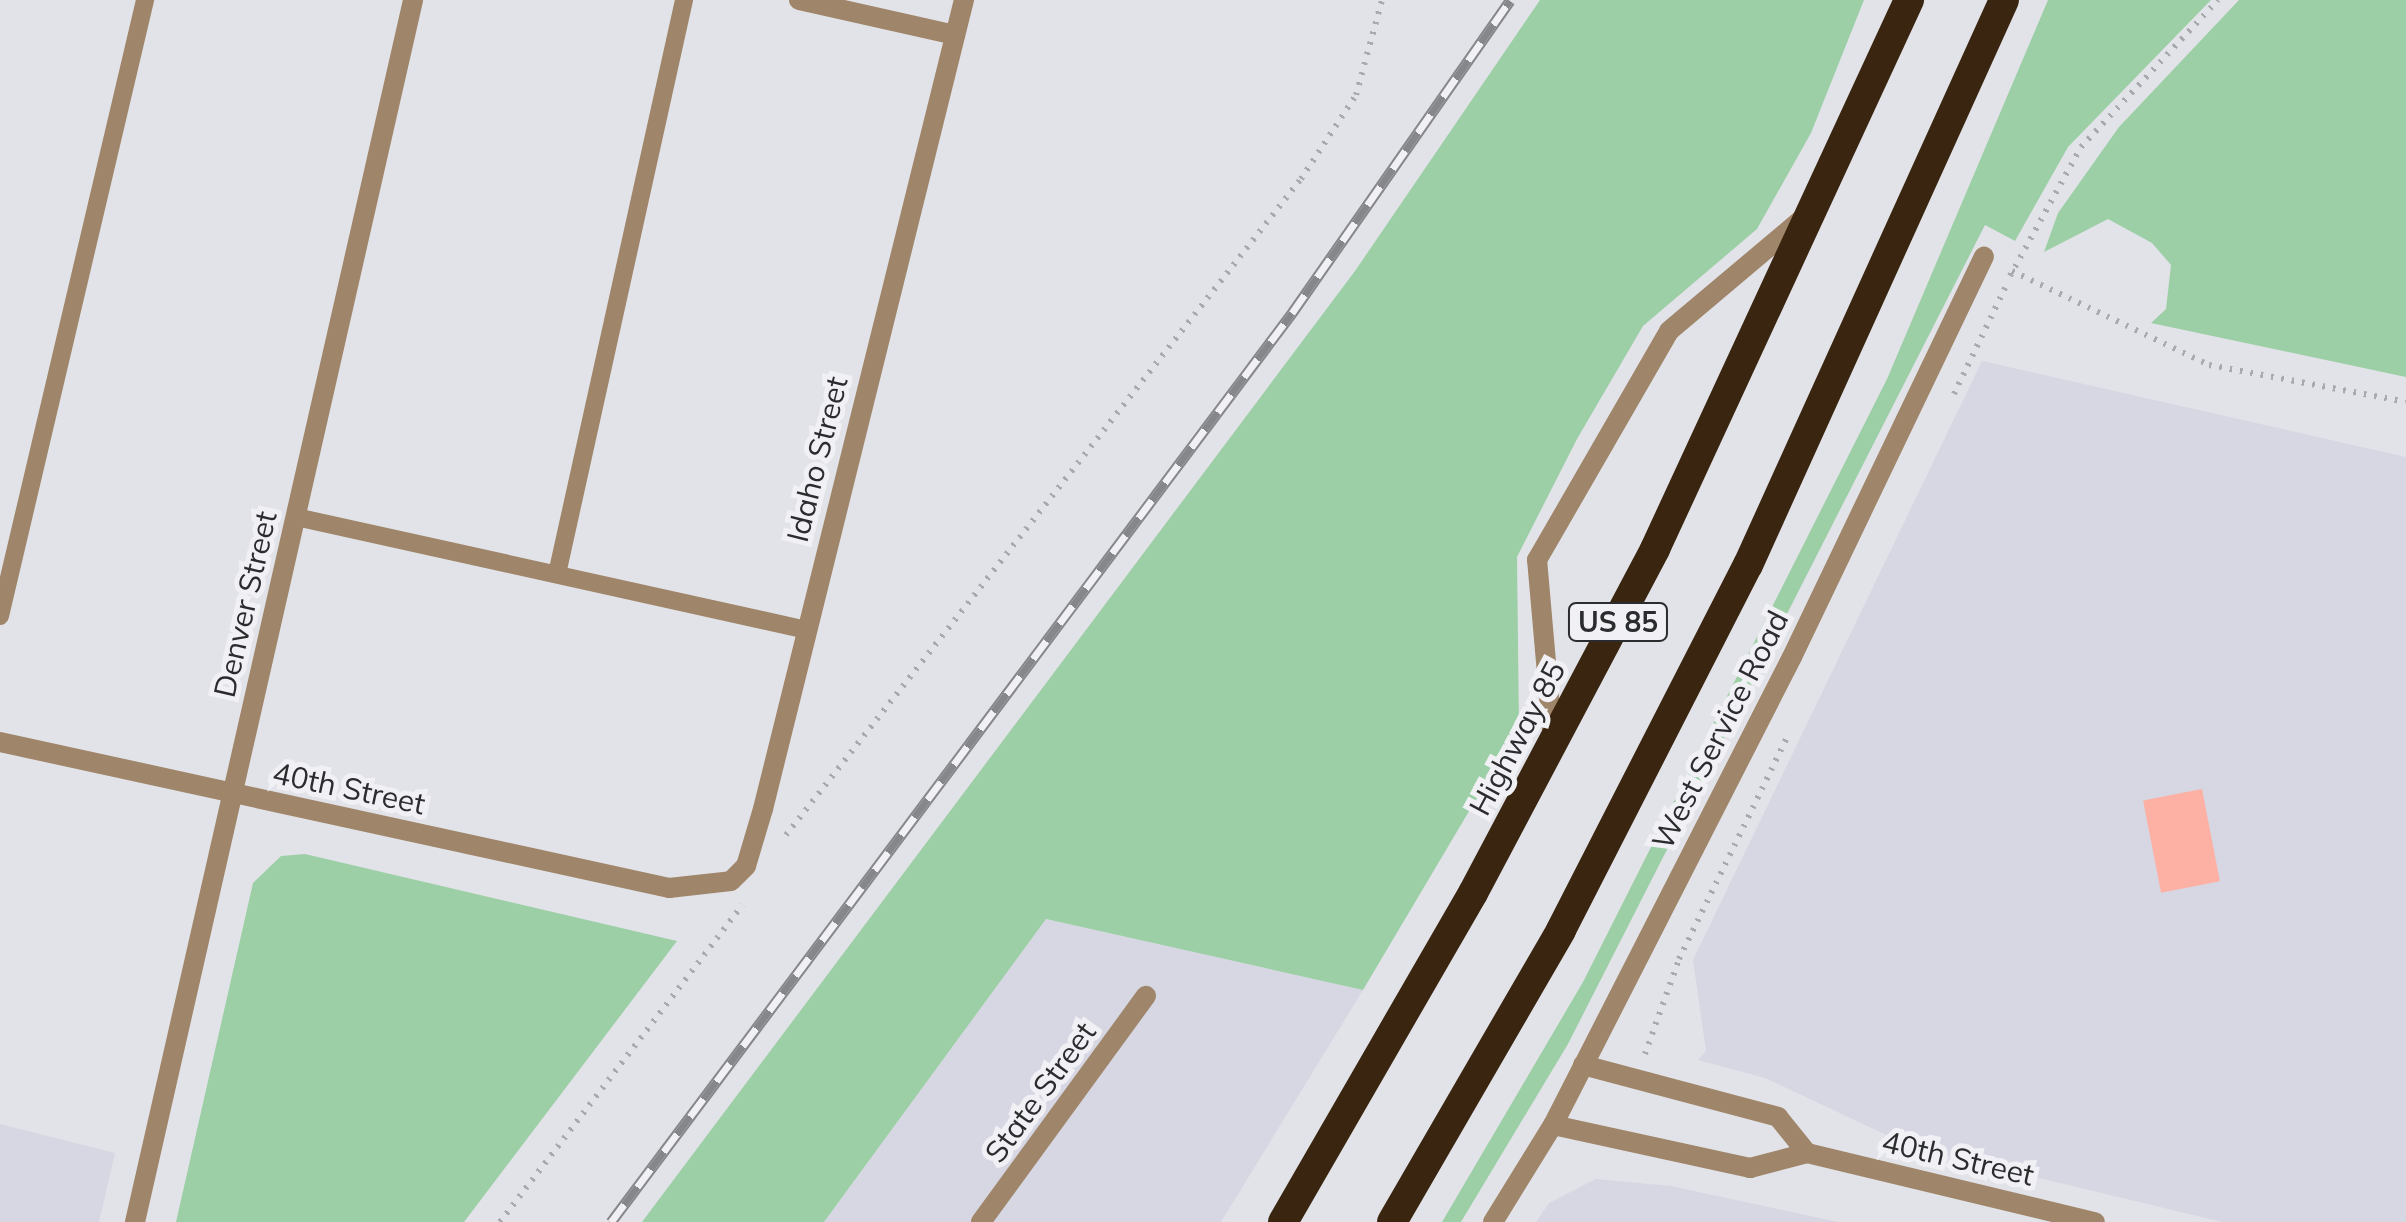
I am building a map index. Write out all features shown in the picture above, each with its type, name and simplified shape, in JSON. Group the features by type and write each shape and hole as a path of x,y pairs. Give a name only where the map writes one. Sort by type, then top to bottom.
{"highway":[{"name":"Highway 85","path":"1283,1222 1553,746 1821,201 1908,0"},
{"name":"US 85","path":"1392,1222 1560,930 1748,565 2004,0"}],"street":[{"name":"Denver Street","path":"134,1222 413,0"},
{"path":"799,0 956,36"},
{"name":"Idaho Street","path":"685,888 732,881 746,866 964,0"},
{"path":"1553,746 1537,560 1669,331 1821,201"},
{"name":"West Service Road","path":"1493,1222 1553,1125 1984,256"},
{"name":"40th Street","path":"0,742 685,888"},
{"name":"State Street","path":"981,1222 1146,996"},
{"path":"1583,1064 1636,1075 1778,1117 1807,1153"},
{"name":"40th Street","path":"1553,1125 1750,1168 1807,1153 2095,1222"}],"lane":[{"path":"0,616 145,0"},
{"path":"556,574 684,0"},
{"path":"296,516 807,630"}],"path":[{"path":"776,850 1302,179 1356,94 1382,0"},
{"path":"1951,400 2013,271 2081,146 2218,0"},
{"path":"1984,256 2208,365 2406,402"},
{"path":"1636,1075 1679,959 1794,724"},
{"path":"500,1222 748,895"}],"shaded area":[{"path":"1982,361 2406,457 2406,1222 2222,1222 1914,1148 1765,1078 1698,1060 1706,1051 1693,960"},
{"path":"1046,919 1363,990 1221,1222 824,1222"},
{"path":"0,1124 115,1153 99,1222 0,1222"},
{"path":"1596,1179 1671,1186 1838,1222 1536,1222 1549,1203"}],"green space":[{"path":"1540,0 1864,0 1811,133 1757,229 1643,326 1577,439 1517,557 1519,727 1363,990 1046,919 824,1222 642,1222 1355,271"},
{"path":"2048,0 2211,0 2068,147 2015,241 1985,225 1568,1044 1461,1222 1442,1222 1583,982 1887,379"},
{"path":"2239,0 2406,0 2406,377 2151,323 2166,309 2171,265 2152,243 2108,219 2044,252 2058,213 2119,127"},
{"path":"305,854 677,941 464,1222 176,1222 253,883 281,856"}],"building":[{"path":"2202,789 2220,881 2161,893 2143,800"}],"railway":[{"path":"611,1222 1292,313 1510,0"}]}
